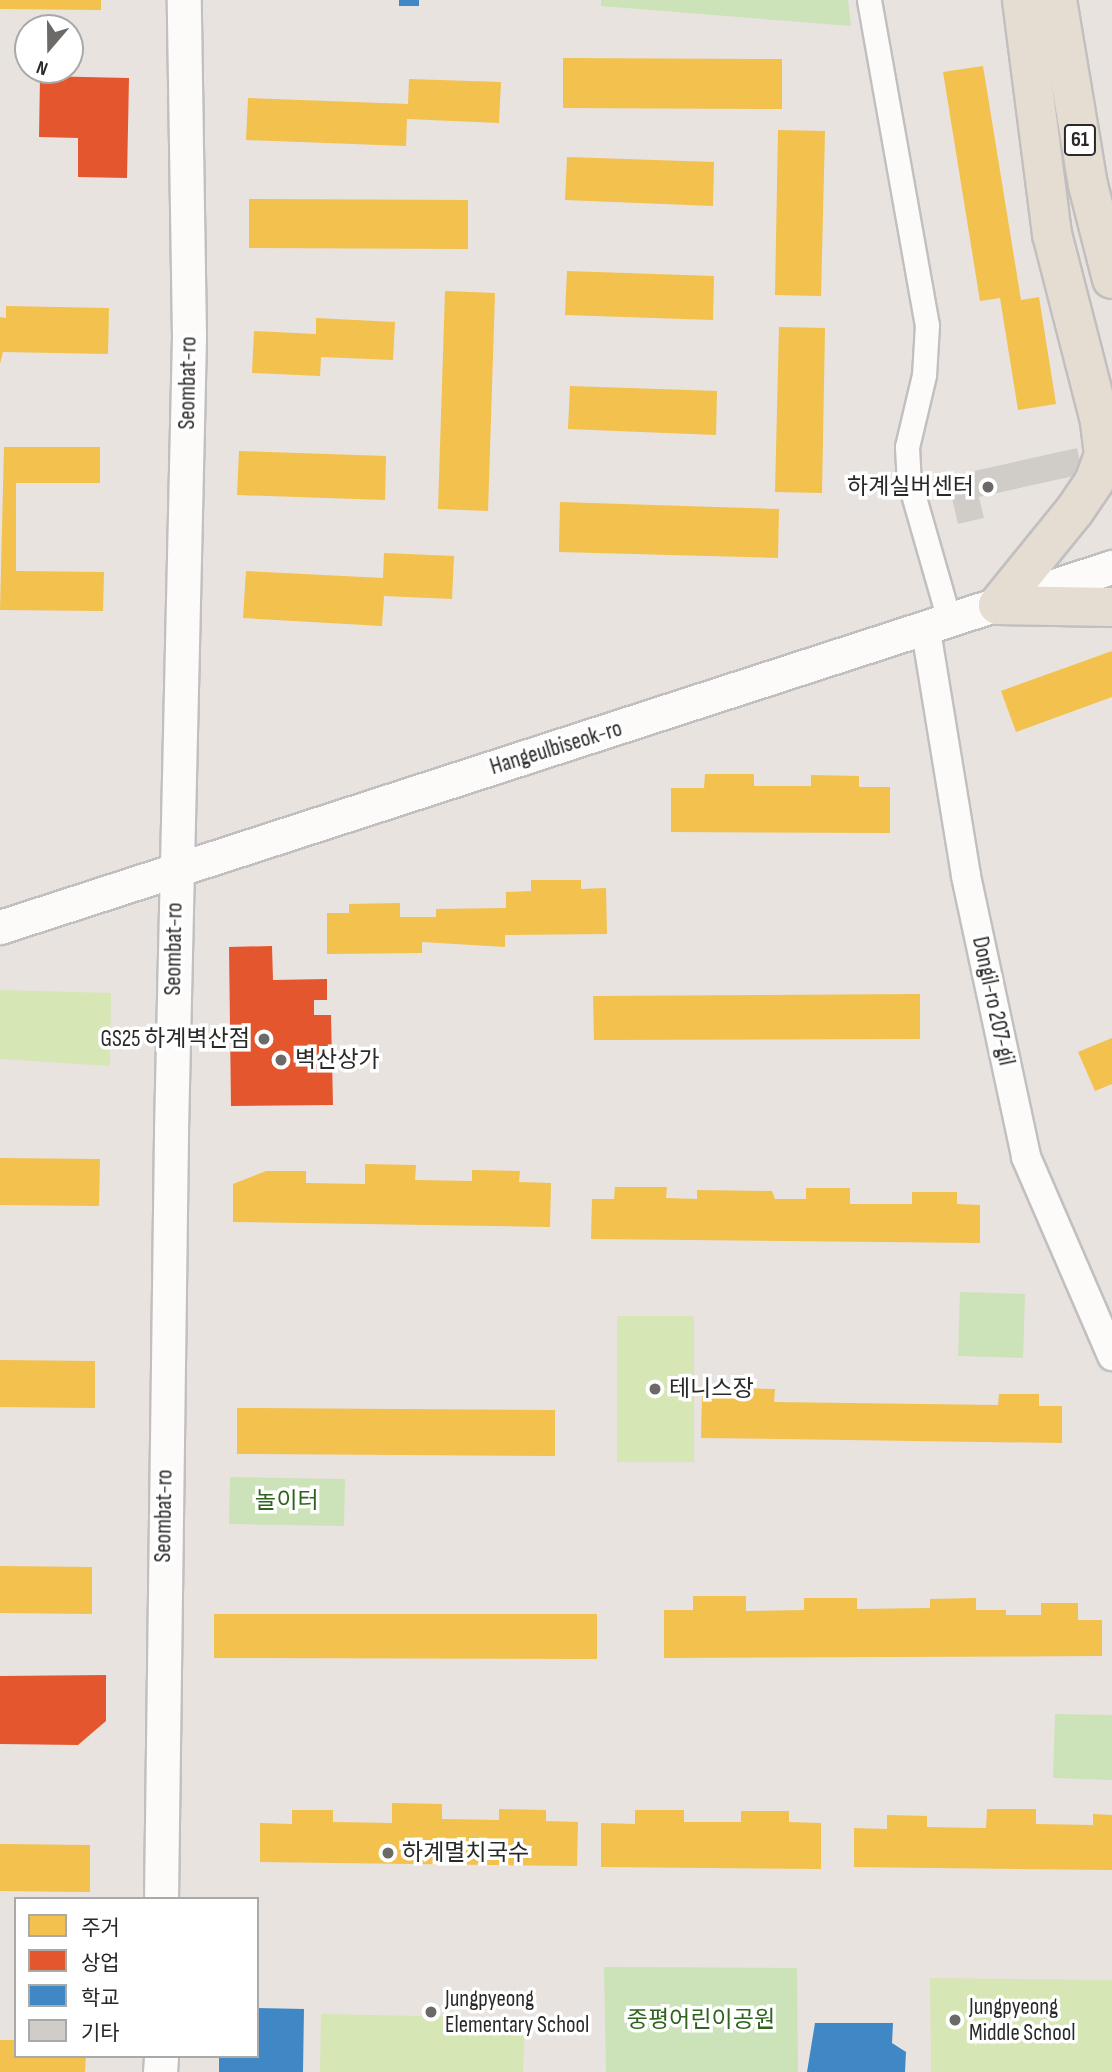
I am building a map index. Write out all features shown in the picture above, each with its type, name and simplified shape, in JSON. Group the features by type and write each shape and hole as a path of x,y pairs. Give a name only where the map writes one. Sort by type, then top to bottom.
{"highway":[{"path":"998,605 1075,510 1094,482 1104,456 1100,421 1052,234 1021,0"},
{"name":"61","path":"1057,0 1088,184 1112,279"},
{"path":"998,605 1112,607"}],"main road":[{"path":"169,0 171,308 189,336"},
{"name":"Seombat-ro","path":"161,1897 175,868 189,336 184,0"},
{"path":"189,336 206,298 202,0"},
{"name":"Hangeulbiseok-ro","path":"0,927 175,868 938,627 1112,567"}],"street":[{"path":"869,0 927,325 924,376 907,447 909,480 938,627"},
{"name":"Dongil-ro 207-gil","path":"938,627 966,876 1026,1157 1112,1356"}],"green space":[{"path":"601,0 848,0 851,26 601,6"},
{"path":"0,990 111,993 110,1066 0,1059"},
{"path":"960,1292 1025,1294 1023,1358 958,1356"},
{"name":"테니스장","path":"617,1316 694,1316 694,1462 617,1462"},
{"name":"놀이터","path":"230,1477 345,1479 344,1526 229,1524"},
{"path":"1055,1714 1112,1715 1112,1780 1053,1778"},
{"name":"중평어린이공원","path":"604,1967 797,1968 798,2072 606,2072"},
{"path":"930,1978 1112,1980 1112,2072 931,2072"},
{"path":"321,2014 525,2018 523,2072 320,2072"}],"building: 주거":[{"path":"0,0 101,0 101,10 0,9"},
{"path":"563,58 782,59 782,109 563,108"},
{"path":"983,66 1021,300 1039,297 1056,404 1018,410 1000,298 980,301 943,72"},
{"path":"409,79 501,82 499,123 407,119 406,146 246,140 248,98 408,104"},
{"path":"778,130 825,131 821,296 775,295"},
{"path":"567,157 714,162 713,206 565,200"},
{"path":"249,199 468,200 468,249 249,248"},
{"path":"567,271 714,276 713,320 565,315"},
{"path":"445,291 495,293 488,511 438,509"},
{"path":"6,306 109,308 108,354 3,352 0,364 0,317 6,318"},
{"path":"316,318 395,322 393,360 321,357 320,376 252,373 254,331 316,334"},
{"path":"779,327 825,328 822,493 775,492"},
{"path":"570,386 717,391 716,435 568,429"},
{"path":"4,447 100,447 100,483 16,483 16,571 104,572 103,611 0,610"},
{"path":"239,451 386,456 385,500 237,495"},
{"path":"560,502 779,509 778,558 559,552"},
{"path":"384,553 454,556 452,599 384,596 382,626 243,618 246,571 383,578"},
{"path":"1112,651 1112,697 1016,732 1001,691"},
{"path":"705,774 754,774 754,786 811,786 811,775 859,776 859,787 890,787 890,833 671,832 671,788 704,788"},
{"path":"531,880 581,880 581,889 606,888 607,934 505,935 505,947 422,942 422,953 327,954 327,913 349,913 349,904 400,903 400,917 436,917 436,909 506,908 506,892 531,891"},
{"path":"920,994 920,1039 594,1040 593,996"},
{"path":"1112,1038 1112,1084 1095,1091 1078,1052"},
{"path":"0,1158 100,1159 99,1206 0,1205"},
{"path":"365,1164 416,1165 415,1180 472,1181 472,1170 520,1171 519,1182 551,1183 550,1227 233,1222 233,1184 266,1171 306,1171 306,1183 365,1184"},
{"path":"615,1187 667,1187 666,1198 697,1199 697,1190 772,1191 775,1199 806,1199 806,1188 850,1188 850,1204 912,1204 912,1192 957,1192 957,1204 980,1205 980,1243 591,1239 592,1199 614,1199"},
{"path":"0,1360 95,1361 95,1408 0,1407"},
{"path":"732,1388 775,1389 774,1402 998,1405 999,1394 1039,1394 1039,1406 1062,1406 1062,1443 701,1438 702,1396 732,1396"},
{"path":"237,1408 555,1410 555,1456 237,1454"},
{"path":"0,1566 92,1567 92,1614 0,1613"},
{"path":"693,1596 746,1596 746,1611 804,1610 804,1598 857,1598 857,1609 930,1608 930,1599 976,1598 976,1610 1006,1610 1006,1615 1041,1615 1041,1603 1078,1603 1078,1620 1102,1620 1102,1656 664,1658 664,1610 693,1610"},
{"path":"214,1614 597,1614 597,1659 214,1658"},
{"path":"392,1803 442,1804 442,1819 499,1820 499,1809 546,1810 546,1821 578,1822 577,1866 260,1862 260,1823 292,1824 292,1810 333,1810 333,1822 392,1823"},
{"path":"987,1809 1036,1809 1036,1824 1093,1825 1093,1814 1112,1815 1112,1870 854,1867 854,1828 887,1829 887,1815 927,1816 927,1827 986,1828"},
{"path":"635,1810 684,1810 684,1822 741,1822 741,1811 789,1811 789,1822 821,1823 821,1869 601,1867 601,1823 635,1824"},
{"path":"0,1844 90,1845 90,1892 0,1891"},
{"path":"0,2040 14,2040 14,2058 86,2058 85,2072 0,2072"}],"building: 상업":[{"path":"84,77 129,78 127,178 78,177 78,138 39,137 40,84 84,84"},
{"name":"벽산상가","path":"272,946 273,980 327,979 327,1000 314,1000 314,1015 331,1015 333,1105 231,1106 229,947"},
{"path":"106,1675 106,1721 78,1745 0,1744 0,1676"}],"building: 학교":[{"path":"399,0 419,0 419,6 399,6"},
{"path":"259,2008 304,2009 303,2072 219,2072 219,2058 259,2058"},
{"path":"815,2023 893,2023 892,2043 906,2052 905,2072 807,2072"}],"building: 기타":[{"name":"하계실버센터","path":"1077,448 1083,474 979,497 984,518 958,524 947,477"}],"place":[{"name":"하계실버센터","path":"988,487"},
{"name":"GS25 하계벽산점","path":"264,1039"},
{"name":"벽산상가","path":"281,1060"},
{"name":"테니스장","path":"655,1389"},
{"name":"하계멸치국수","path":"388,1853"},
{"name":"Jungpyeong Elementary School","path":"431,2012"},
{"name":"Jungpyeong Middle School","path":"955,2020"}]}
